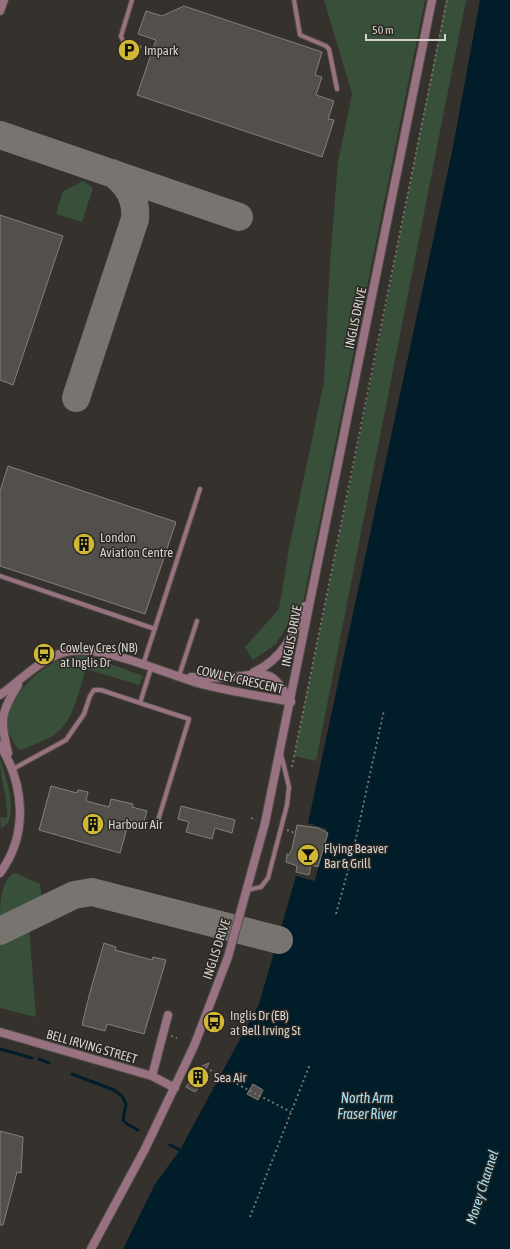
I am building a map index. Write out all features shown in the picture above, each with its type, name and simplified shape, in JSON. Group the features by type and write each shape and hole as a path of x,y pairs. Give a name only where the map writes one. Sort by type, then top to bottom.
{"street":[{"path":"0,11 4,0"},
{"name":"INGLIS DRIVE","path":"91,1249 175,1088 194,1046 228,957 266,823 432,0"},
{"path":"246,674 262,668 283,649 295,630 313,587"},
{"name":"COWLEY CRESCENT","path":"22,680 43,662 71,651 92,650 104,652 204,685 291,702"},
{"name":"COWLEY CRESCENT","path":"181,677 223,678 261,673 273,679 280,685 291,702"},
{"path":"0,696 22,680"},
{"path":"0,873 13,849 20,818 19,793 3,733 3,715 8,700 22,680"},
{"path":"0,745 11,765"},
{"path":"152,1076 168,1015"},
{"name":"BELL IRVING STREET","path":"0,1032 152,1076 175,1088"}],"lane":[{"path":"132,0 121,36 123,41 139,47"},
{"path":"294,0 300,35 330,49 337,89"},
{"path":"143,665 200,489"},
{"path":"0,576 155,628"},
{"path":"181,677 197,621"},
{"path":"140,703 151,668"},
{"path":"11,765 66,740 84,714 90,696 94,690 101,690 189,719 156,827"},
{"path":"246,890 261,887 268,878 287,805 289,788 281,754"}],"path":[{"path":"292,767 447,0"},
{"path":"336,914 353,852 384,710"},
{"path":"324,846 353,852"},
{"path":"250,1217 310,1064"},
{"path":"210,1070 291,1112"}],"green space":[{"path":"324,0 425,0 304,598 276,644 253,660 245,647 279,609 289,548 324,382 330,262 338,162 352,94"},
{"path":"446,0 466,0 316,761 294,756 376,356"},
{"path":"83,181 93,188 82,222 56,214 63,191"},
{"path":"87,655 143,676 139,685 86,669 75,705 61,729 43,741 22,750 18,749 9,734 7,724 8,714 18,693 36,675 56,661 68,657"},
{"path":"0,759 11,800 8,823 1,829 0,817 7,818 7,811"},
{"path":"15,873 40,884 42,897 36,904 0,922 1,901 4,887 6,881"},
{"path":"29,926 36,1017 0,1008 0,938"}],"water":[{"name":"North Arm Fraser River","path":"480,0 510,0 510,1249 123,1249 155,1184 180,1150 259,1004 296,876 315,881 327,829 308,823 452,152"}],"building":[{"path":"184,6 322,52 315,75 322,77 316,95 334,101 328,119 334,120 322,157 137,95 156,40 138,34 146,11 162,16"},
{"path":"0,215 63,236 13,385 0,380"},
{"name":"London Aviation Centre","path":"8,466 176,522 145,614 0,566 0,491"},
{"name":"Harbour Air","path":"51,786 77,793 78,790 88,792 86,801 109,807 111,799 133,804 132,807 147,811 142,829 128,825 120,853 39,830"},
{"name":"Harbour Air","path":"181,806 235,820 232,833 215,828 212,839 186,832 189,822 178,819"},
{"path":"297,825 318,828 328,833 318,867 311,865 309,875 296,872 297,866 286,862 287,854 289,855 292,849"},
{"path":"104,943 116,947 115,950 152,960 153,957 166,960 144,1034 107,1024 105,1031 82,1025"},
{"name":"Sea Air","path":"209,1063 204,1073 205,1078 195,1092 186,1087 192,1079 190,1076 193,1070"},
{"path":"253,1084 263,1090 258,1100 247,1094"},
{"path":"0,1131 23,1137 21,1173 17,1172 3,1225 0,1225"}],"waterway":[{"path":"0,1049 32,1058"},
{"path":"39,1059 49,1063"},
{"path":"72,1074 114,1090 122,1096 126,1104 123,1120 138,1130"},
{"path":"170,1145 180,1150"}],"taxiway":[{"path":"0,135 239,217"},
{"path":"76,398 135,219 133,199 123,182 112,173"},
{"path":"0,931 74,895 92,892 279,940"}],"place":[{"name":"Impark","path":"129,50"},
{"name":"London Aviation Centre","path":"84,544"},
{"name":"Cowley Cres (NB) at Inglis Dr","path":"44,654"},
{"name":"Harbour Air","path":"93,824"},
{"name":"Flying Beaver Bar & Grill","path":"308,855"},
{"name":"Inglis Dr (EB) at Bell Irving St","path":"214,1022"},
{"name":"Sea Air","path":"198,1077"}],"water label":[{"name":"Morey Channel","path":"482,1187"}]}
